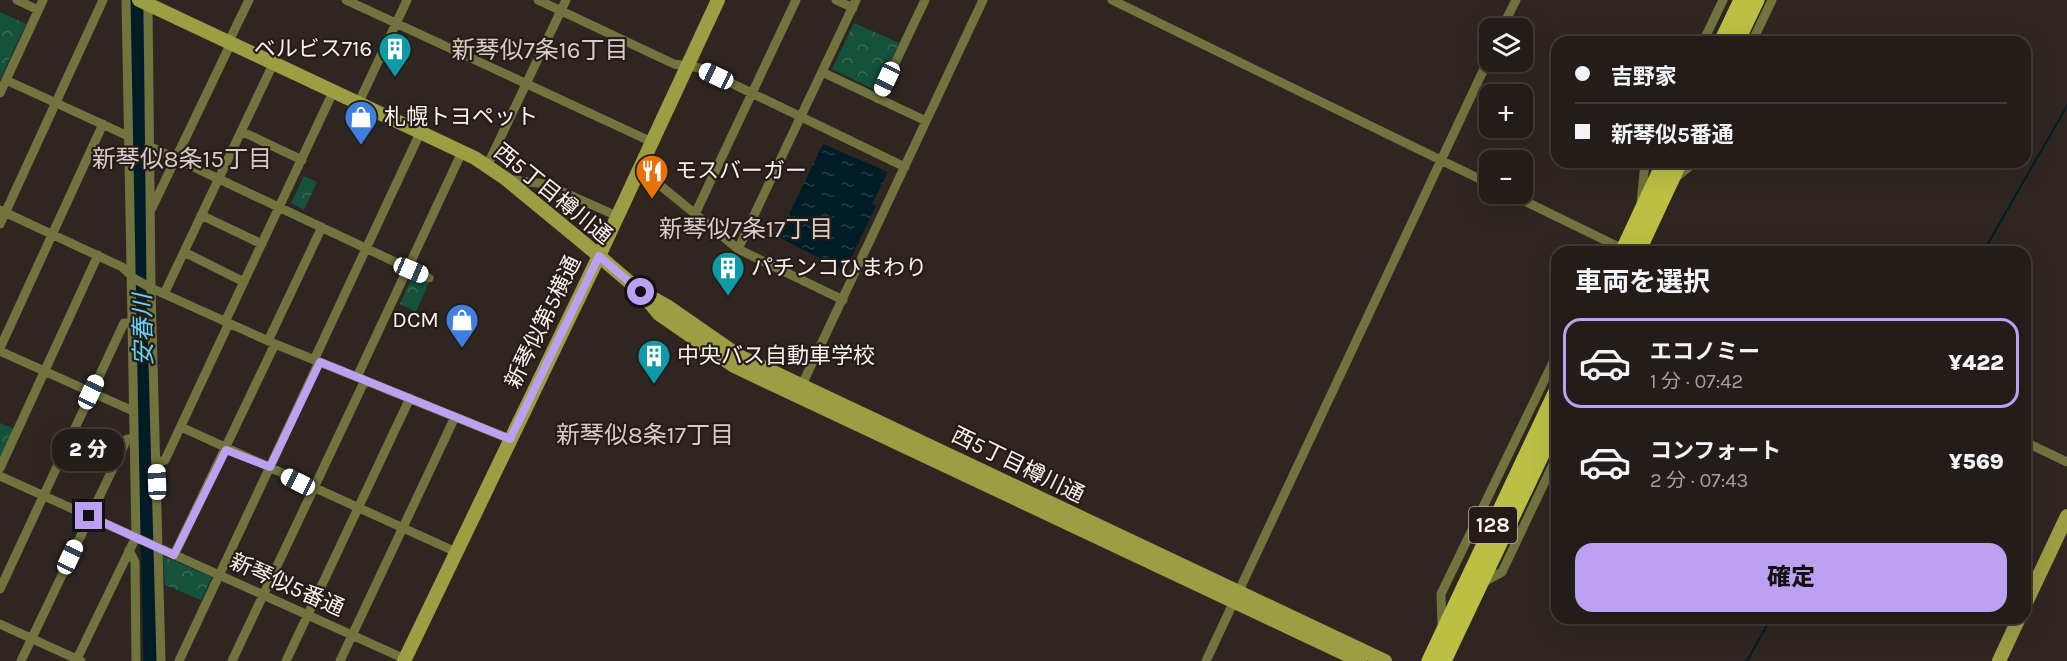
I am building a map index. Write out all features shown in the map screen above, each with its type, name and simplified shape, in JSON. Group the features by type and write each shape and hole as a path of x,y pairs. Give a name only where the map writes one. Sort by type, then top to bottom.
{"main road":[{"name":"新琴似第5横通","path":"405,660 599,256 718,0"},
{"path":"1724,36 1741,0"},
{"path":"1740,36 1757,0"},
{"name":"西5丁目樽川通","path":"144,1 421,131 487,166 506,179 641,292 667,306 739,356 800,390 1236,597 1360,661"},
{"path":"1630,246 1641,212 1661,168"},
{"path":"1631,246 1677,168"},
{"name":"128","path":"1429,661 1551,402"},
{"name":"128","path":"1444,661 1551,436"},
{"path":"2031,592 2067,516"},
{"name":"西5丁目樽川通","path":"1236,597 1386,661"},
{"path":"1999,661 2016,624"}],"street":[{"path":"17,0 38,10"},
{"path":"0,93 43,0"},
{"path":"0,224 3,211 103,0"},
{"path":"0,624 78,660 129,550 139,539 133,411 133,277 126,0"},
{"path":"150,212 249,0"},
{"path":"346,0 652,141"},
{"path":"359,102 407,0"},
{"path":"538,0 674,64 700,68 905,167"},
{"path":"487,166 566,0"},
{"path":"695,214 796,0"},
{"path":"738,249 799,116 855,4 836,0"},
{"path":"878,99 925,0"},
{"path":"800,390 983,0"},
{"path":"1112,0 1479,178"},
{"path":"1507,18 1516,0"},
{"path":"1706,36 1723,0"},
{"path":"1755,36 1772,0"},
{"path":"144,1 149,146 149,287 161,661"},
{"path":"164,294 274,62"},
{"path":"822,72 926,121"},
{"path":"1206,661 1482,72"},
{"path":"6,80 128,136"},
{"path":"156,463 165,460 181,427 244,282 334,90"},
{"path":"103,124 0,349 133,411"},
{"path":"241,131 302,160"},
{"path":"179,661 270,467 366,248 421,131"},
{"path":"149,146 429,278"},
{"path":"232,661 313,489 407,268 462,152"},
{"path":"639,168 738,249 843,300"},
{"path":"1641,212 1645,168"},
{"path":"1671,181 1687,168"},
{"path":"506,179 545,184 616,216"},
{"path":"1531,204 1618,246"},
{"path":"3,211 122,267 133,277 164,294 271,342 510,439"},
{"path":"201,215 262,244"},
{"path":"174,555 226,450 322,227"},
{"path":"184,252 244,282"},
{"path":"0,468 98,255"},
{"path":"0,589 124,322 132,322"},
{"path":"1442,632 1441,594 1551,366"},
{"path":"286,661 410,398"},
{"path":"339,661 455,417"},
{"path":"181,427 226,450 270,467 313,489 456,552"},
{"path":"21,661 127,439 134,439"},
{"path":"2031,445 2067,462"},
{"path":"1481,584 1502,572 1551,469"},
{"path":"0,476 139,539"},
{"name":"新琴似5番通","path":"139,539 405,660"},
{"path":"129,550 135,562 136,661"}],"green space":[{"path":"0,12 26,24 0,79"},
{"path":"854,23 899,43 877,91 832,69"},
{"path":"304,176 317,182 304,210 291,203"},
{"path":"413,275 429,282 416,312 400,304"},
{"path":"0,423 14,429 0,459"},
{"path":"163,556 212,577 201,600 165,585"}],"water":[{"path":"823,144 888,172 872,204 876,206 848,264 841,269 778,237"}],"waterway":[{"name":"安春川","path":"135,0 151,661"},
{"path":"1986,246 2067,106"},
{"path":"1747,661 1768,624"}],"place":[{"name":"ベルビス716","path":"395,78"},
{"name":"札幌トヨペット","path":"361,146"},
{"name":"モスバーガー","path":"652,200"},
{"name":"パチンコひまわり","path":"728,297"},
{"name":"DCM","path":"462,349"},
{"name":"中央バス自動車学校","path":"654,385"}],"district":[{"name":"新琴似7条16丁目","path":"540,50"},
{"name":"新琴似8条15丁目","path":"182,159"},
{"name":"新琴似7条17丁目","path":"746,229"},
{"name":"新琴似8条17丁目","path":"645,435"}],"route":[{"path":"89,516 174,555 226,450 270,467 320,362 510,439 599,256 641,292"}]}
